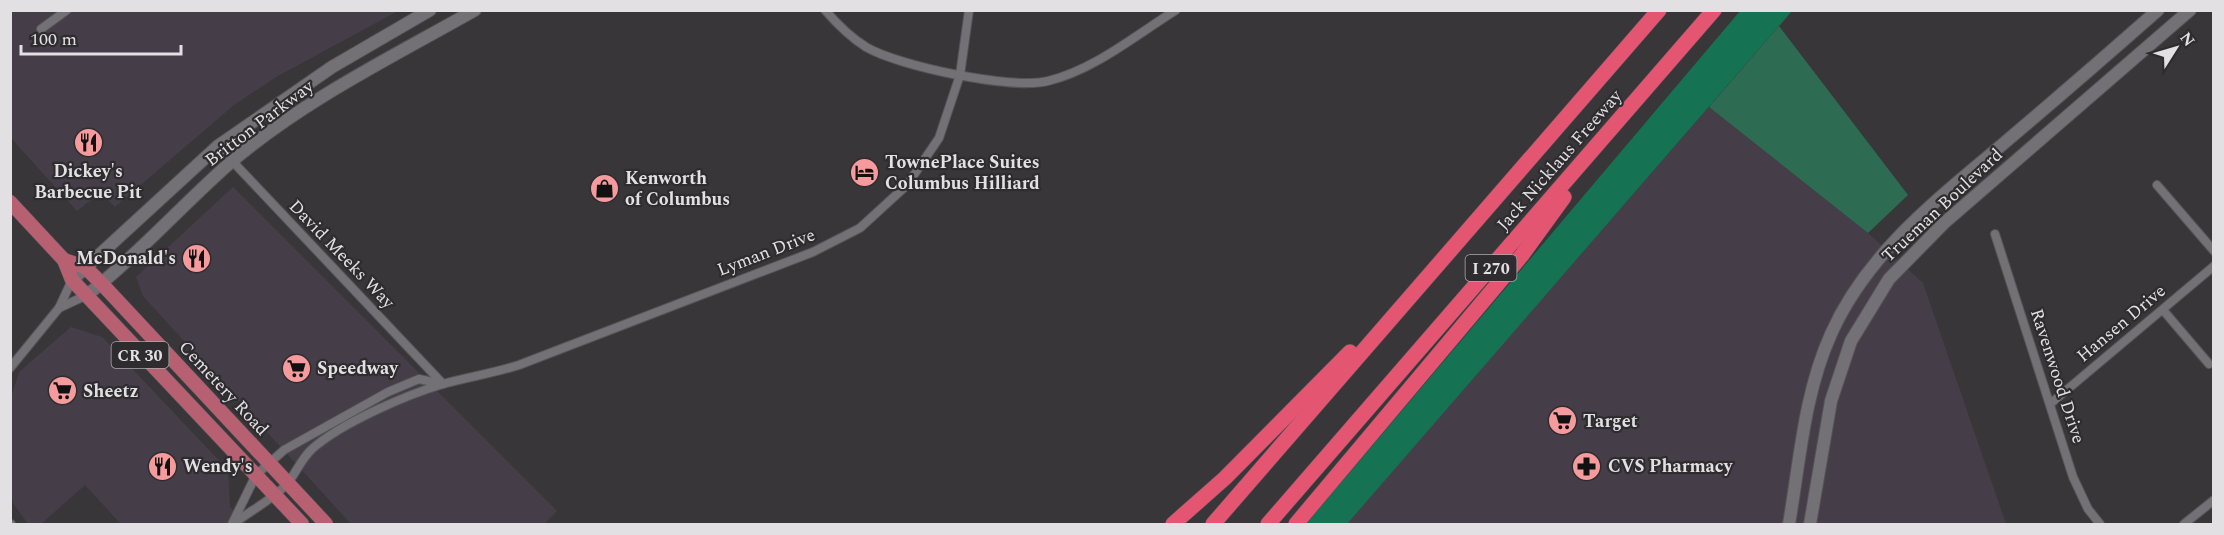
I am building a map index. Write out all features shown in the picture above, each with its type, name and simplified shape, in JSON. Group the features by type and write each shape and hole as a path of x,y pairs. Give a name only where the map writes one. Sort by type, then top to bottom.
{"highway":[{"name":"Jack Nicklaus Freeway","path":"1213,525 1659,10"},
{"name":"Jack Nicklaus Freeway","path":"1268,525 1714,10"},
{"path":"1296,525 1522,255 1628,110"},
{"path":"1173,525 1263,440 1453,247"}],"main road":[{"name":"Britton Parkway","path":"72,280 218,146 332,67 430,10"},
{"name":"Britton Parkway","path":"87,295 102,284 231,162 317,99 475,10"},
{"name":"Trueman Boulevard","path":"1789,525 1809,397 1831,333 1874,263 1918,216 2158,10"},
{"name":"Trueman Boulevard","path":"1810,525 1831,401 1851,341 1889,279 1944,223 2190,10"},
{"name":"Cemetery Road","path":"10,202 64,260 72,280 302,525"},
{"name":"Cemetery Road","path":"64,260 85,267 102,284 326,525"}],"street":[{"path":"40,29 67,10"},
{"path":"825,10 848,34 866,47 893,58 960,75 1029,84 1049,81 1082,68 1176,10"},
{"name":"Lyman Drive","path":"232,525 288,484 297,466 312,449 380,409 443,384 487,375 519,365 842,239 860,228 891,202 926,160 948,116 960,75 969,10"},
{"name":"David Meeks Way","path":"218,146 443,384"},
{"path":"2157,185 2214,251"},
{"name":"Ravenwood Drive","path":"1995,234 2079,493 2100,525"},
{"name":"Hansen Drive","path":"2050,404 2214,266"},
{"path":"10,368 59,308 72,280"},
{"path":"59,308 87,295"},
{"path":"2163,310 2209,364"},
{"name":"Lyman Drive","path":"232,525 256,475 284,450 388,392 419,379 443,384"},
{"path":"2184,525 2214,500"}],"shaded area":[{"path":"11,11 398,11 276,77 234,105 115,207 100,193 77,211 11,138"},
{"path":"1709,107 1868,233 1923,283 2006,524 1346,524"},
{"path":"233,187 557,511 544,524 351,524 143,296 136,277"},
{"path":"71,327 102,337 228,470 230,507 247,524 121,524 85,485 41,524 28,524 13,503 11,492 10,401 19,372"}],"green space":[{"path":"1740,11 1792,11 1347,524 1306,524"},
{"path":"1779,26 1908,195 1868,233 1709,107"}],"place":[{"name":"Dickey's Barbecue Pit","path":"88,142"},
{"name":"TownePlace Suites Columbus Hilliard","path":"864,172"},
{"name":"Kenworth of Columbus","path":"604,188"},
{"name":"McDonald's","path":"197,258"},
{"name":"Speedway","path":"296,368"},
{"name":"Sheetz","path":"62,391"},
{"name":"Target","path":"1562,421"},
{"name":"Wendy's","path":"162,466"},
{"name":"CVS Pharmacy","path":"1587,466"}]}
